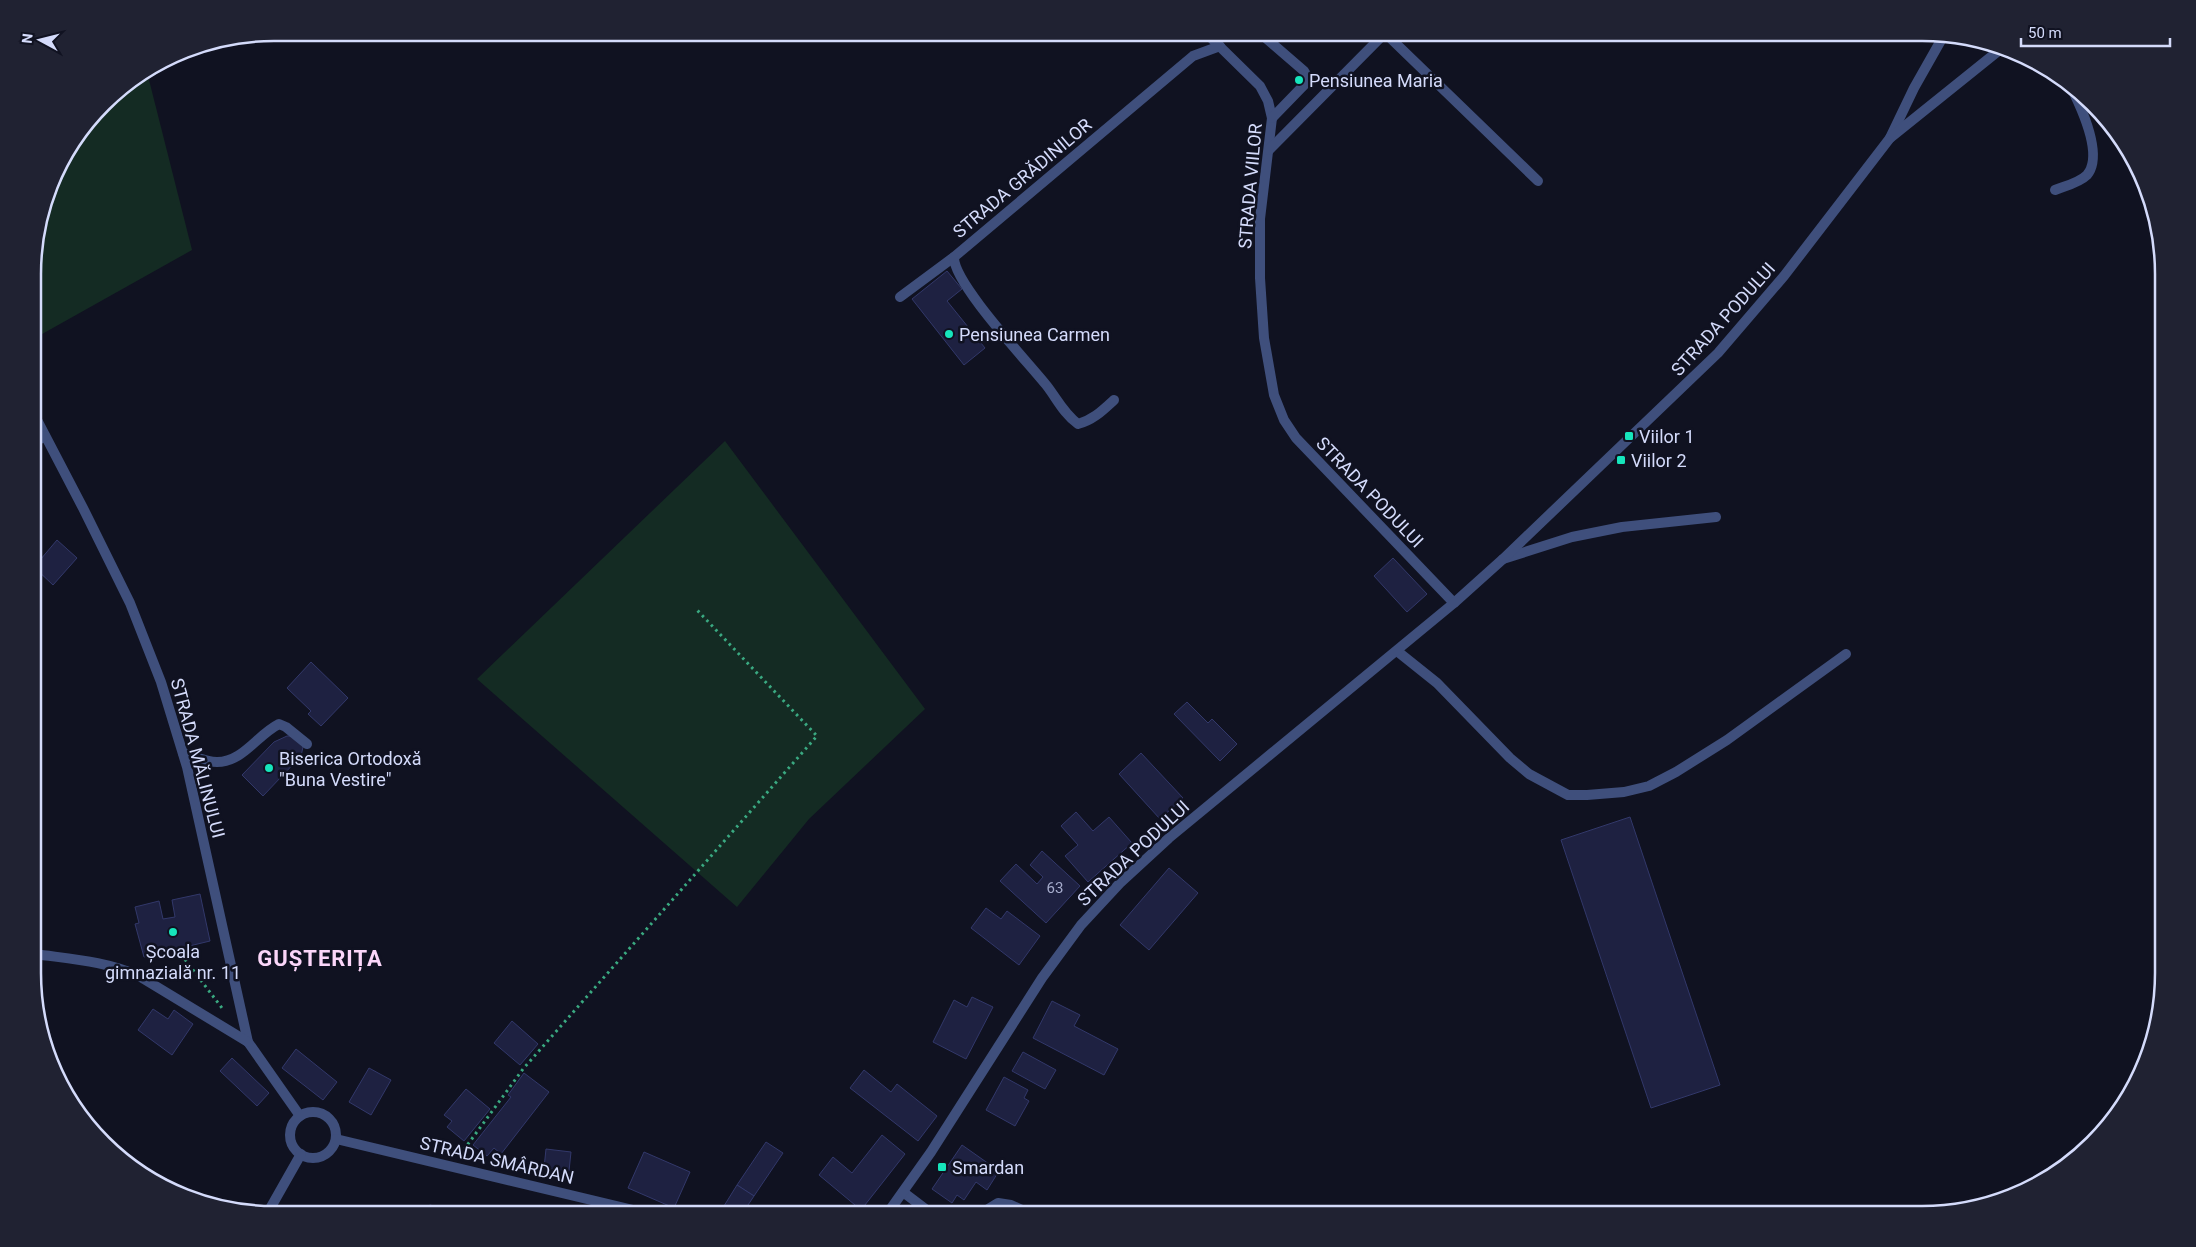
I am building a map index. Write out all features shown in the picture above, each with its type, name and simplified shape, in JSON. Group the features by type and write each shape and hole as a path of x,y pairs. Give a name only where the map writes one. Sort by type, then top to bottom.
{"street":[{"name":"STRADA VIILOR","path":"1215,41 1260,86 1268,101 1272,118 1260,219 1260,278 1264,338 1274,395"},
{"path":"1270,41 1304,71 1306,76 1305,84 1272,118"},
{"path":"1269,150 1377,41"},
{"path":"1393,41 1538,181"},
{"path":"1890,138 1914,88 1940,42"},
{"name":"STRADA GRĂDINILOR","path":"1114,400 1087,422 1078,424 1070,418 1048,387 973,296 954,264 954,257 1193,56 1220,46"},
{"name":"STRADA PODULUI","path":"893,1206 957,1113 1042,978 1081,925 1120,883 1169,838 1397,650 1503,559 1718,353 1784,276 1890,138 1995,53"},
{"path":"2055,190 2076,183 2086,176 2091,167 2094,153 2078,102"},
{"path":"900,297 954,257"},
{"name":"STRADA PODULUI","path":"1274,395 1284,420 1296,438 1454,602"},
{"name":"STRADA MĂLINULUI","path":"41,429 130,603 161,682 183,753 248,1042 300,1116"},
{"path":"41,438 45,436"},
{"path":"1503,559 1572,537 1622,527 1716,518"},
{"path":"1397,650 1431,678 1510,758 1529,774 1568,795 1624,792 1650,786 1726,740 1846,654"},
{"path":"183,753 215,762 226,761 237,757 279,724 286,727 307,744"},
{"path":"41,955 111,965 125,970 139,976 248,1042"},
{"path":"315,1112 329,1118 336,1131 336,1139 329,1152 315,1158 301,1154 292,1142 290,1135 295,1121 300,1116 315,1112"},
{"name":"STRADA SMÂRDAN","path":"336,1139 617,1206"},
{"path":"272,1206 301,1154"},
{"path":"903,1192 921,1206"},
{"path":"993,1206 998,1203 1013,1206"}],"path":[{"path":"469,1142 524,1069 817,736 697,610"},
{"path":"177,949 225,1011"}],"green space":[{"path":"149,78 192,250 41,335 43,244 49,214 59,185 72,158 89,132 109,109 132,89"},
{"path":"725,441 925,709 809,819 737,907 477,679"}],"building":[{"path":"947,271 962,289 947,301 985,348 964,365 912,299"},
{"path":"57,540 77,558 53,585 41,574 41,559"},
{"path":"1393,558 1427,594 1407,612 1374,576"},
{"path":"311,662 348,698 321,726 308,714 311,711 287,688"},
{"path":"1187,702 1208,723 1212,719 1237,744 1220,761 1174,714"},
{"name":"Biserica Ortodoxă \"Buna Vestire\"","path":"287,736 293,736 302,742 301,756 263,796 242,775 274,742"},
{"path":"1141,753 1183,798 1160,819 1119,774"},
{"path":"1076,812 1093,831 1109,817 1132,843 1088,882 1065,856 1078,845 1061,826"},
{"path":"1630,817 1720,1085 1651,1108 1561,840"},
{"path":"1042,851 1080,886 1046,923 1000,881 1016,864 1037,884 1043,877 1030,865"},
{"path":"1169,868 1198,893 1149,950 1120,925"},
{"name":"Școala gimnazială nr. 11","path":"200,894 210,941 144,957 135,924 139,923 135,907 159,901 163,919 175,917 172,900"},
{"path":"986,908 1001,919 1007,911 1040,936 1019,965 971,928"},
{"path":"972,997 993,1007 966,1059 933,1042 954,1000 967,1007"},
{"path":"1052,1001 1080,1015 1074,1026 1118,1049 1104,1075 1033,1038"},
{"path":"153,1009 168,1019 174,1010 193,1024 172,1055 138,1030"},
{"path":"512,1021 538,1044 520,1065 494,1043"},
{"path":"296,1049 337,1082 323,1100 282,1068"},
{"path":"1023,1052 1056,1070 1045,1089 1012,1071"},
{"path":"232,1058 269,1093 257,1106 220,1071"},
{"path":"369,1068 391,1080 371,1115 349,1102"},
{"path":"864,1070 891,1092 897,1084 937,1116 918,1141 850,1088"},
{"path":"524,1073 549,1092 501,1154 494,1148 487,1156 473,1145 511,1097 508,1095"},
{"path":"1004,1077 1028,1090 1024,1098 1029,1101 1015,1126 986,1110"},
{"path":"466,1089 490,1109 464,1141 447,1127 452,1121 444,1115"},
{"path":"882,1135 905,1154 864,1206 856,1206 819,1175 833,1157 852,1173"},
{"path":"766,1142 783,1153 754,1196 737,1185"},
{"path":"962,1145 999,1171 987,1190 976,1182 964,1200 957,1195 952,1203 932,1189"},
{"path":"546,1149 571,1152 569,1171 544,1168"},
{"path":"644,1152 690,1172 675,1206 669,1206 628,1188"},
{"path":"737,1185 754,1196 747,1206 724,1206"}],"place":[{"name":"Pensiunea Maria","path":"1299,80"},
{"name":"Pensiunea Carmen","path":"949,334"},
{"name":"Viilor 1","path":"1629,436"},
{"name":"Viilor 2","path":"1621,460"},
{"name":"Biserica Ortodoxă \"Buna Vestire\"","path":"269,768"},
{"name":"Școala gimnazială nr. 11","path":"173,932"},
{"name":"Smardan","path":"942,1167"}],"district":[{"name":"GUȘTERIȚA","path":"320,958"}]}
